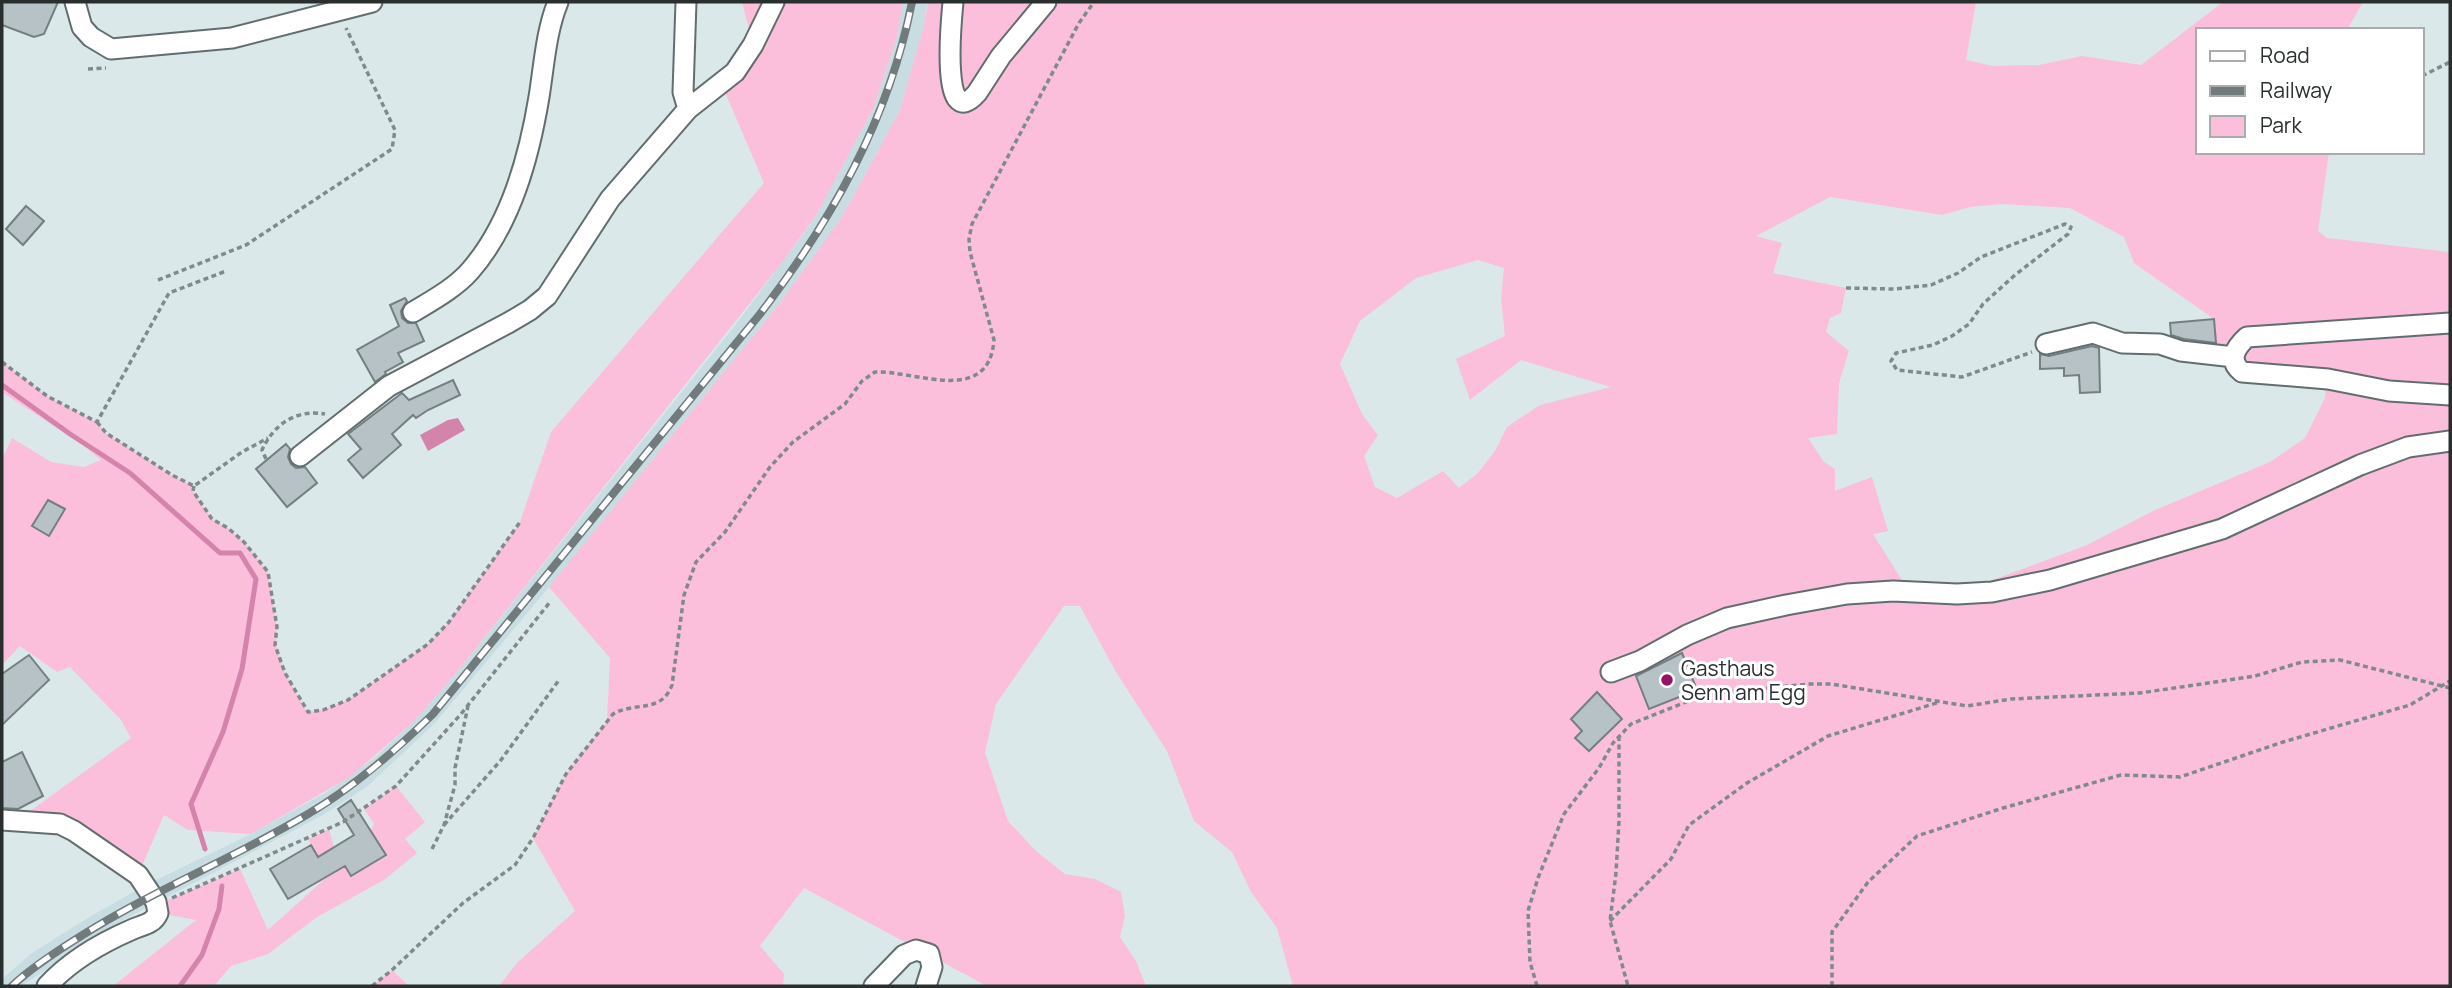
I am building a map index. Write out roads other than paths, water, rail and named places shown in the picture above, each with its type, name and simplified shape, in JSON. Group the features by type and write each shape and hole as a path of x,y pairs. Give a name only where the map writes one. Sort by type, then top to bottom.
{"lane":[{"path":"75,2 82,27 91,37 111,50 232,38 372,2"},
{"path":"414,312 469,272 493,238 512,200 535,126 558,2"},
{"path":"686,2 683,92 688,109"},
{"path":"300,456 389,386 508,323 547,296 610,200 688,109 735,72 753,46 774,2"},
{"path":"953,2 949,69 953,90 959,99 964,101 973,98 1001,56 1046,2"},
{"path":"2450,323 2247,337 2235,349 2234,356 2237,368 2242,372 2328,379 2389,391 2450,395"},
{"path":"2046,344 2093,333 2122,343 2160,344 2181,351 2234,356"},
{"path":"1611,672 1640,661 1687,635 1727,618 1786,605 1847,594 1893,591 1957,594 1992,592 2050,580 2222,529 2360,465 2408,447 2450,441"},
{"path":"2,820 60,824 74,831 138,876 157,905 158,914 152,922 110,939 82,957 47,986"},
{"path":"874,986 904,955 916,950 929,954 932,967 926,986"}],"waterway":[{"path":"2,385 130,473 220,553 240,553 256,579 242,669 223,732 191,804 205,849"},
{"path":"180,986 202,955 219,909 222,886"}],"railway":[{"path":"12,986 45,960 109,919 325,804 373,768 433,714 760,314 811,242 834,205 873,127 889,87 912,2"}],"place":[{"name":"Gasthaus Senn am Egg","path":"1667,680"}]}
